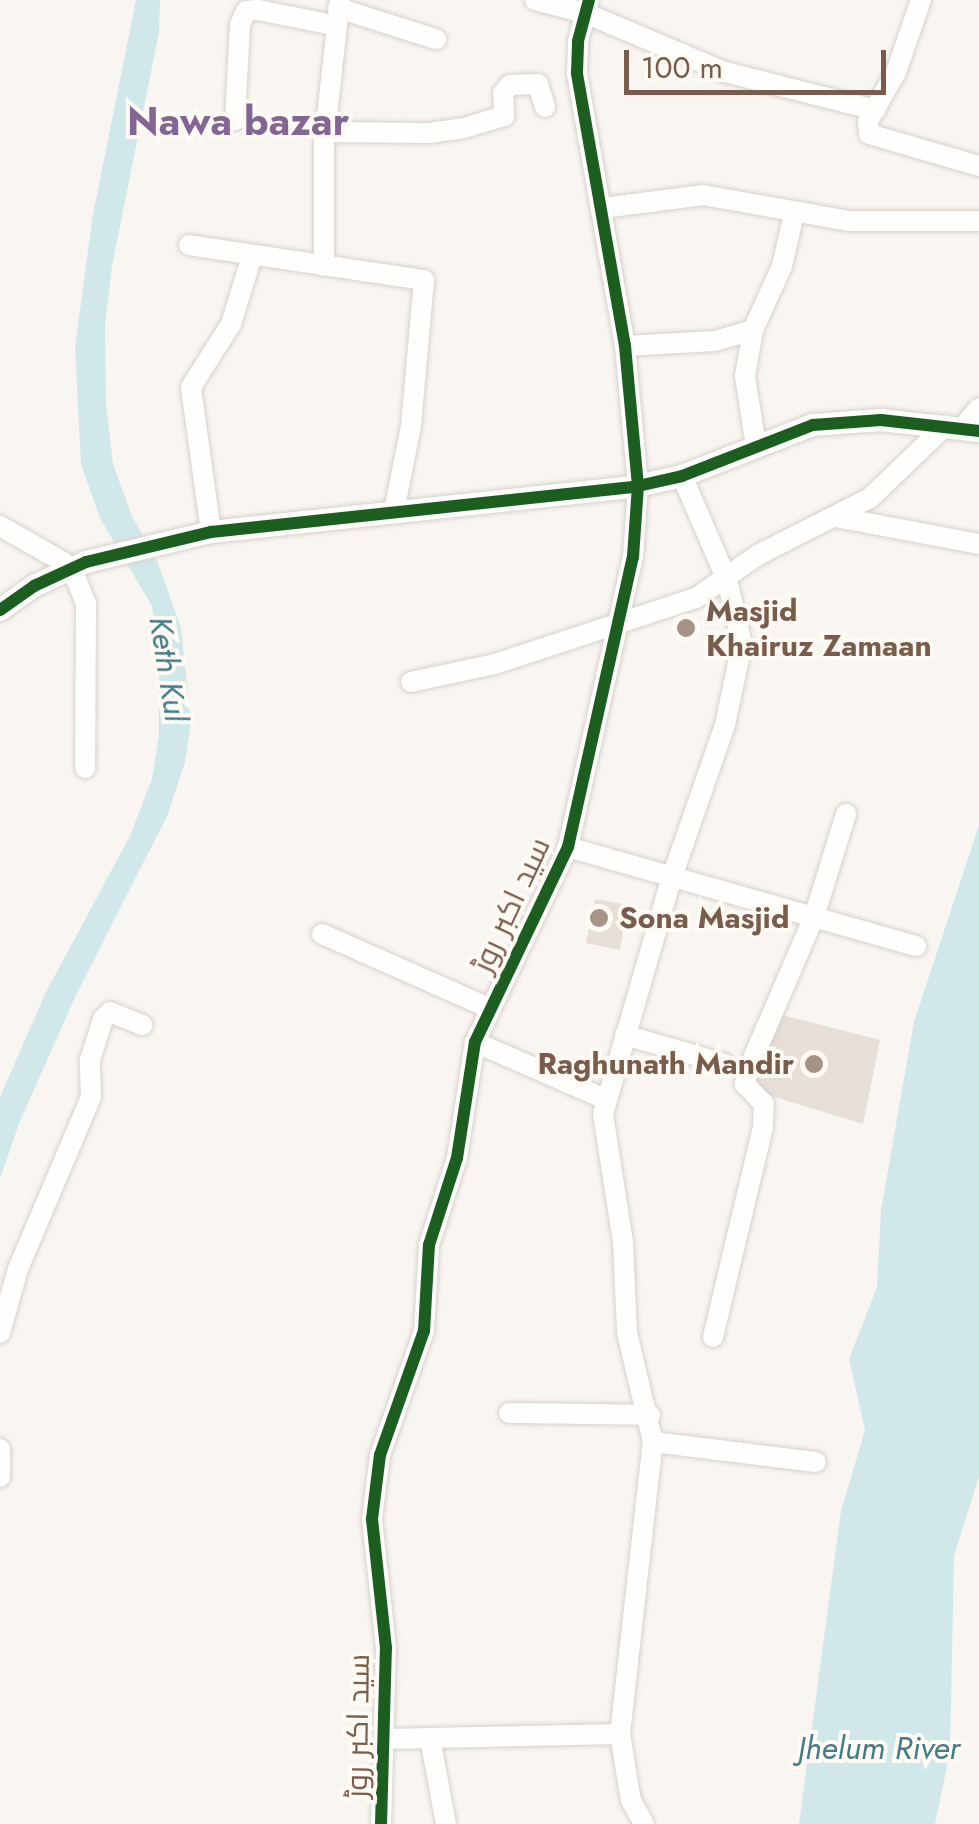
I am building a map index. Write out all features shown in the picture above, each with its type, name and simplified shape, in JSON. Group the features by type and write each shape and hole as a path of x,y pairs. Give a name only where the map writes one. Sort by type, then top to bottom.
{"street":[{"path":"535,0 587,6 726,72 875,110"},
{"path":"921,0 896,72 867,127 873,137 979,166"},
{"name":"سید اکبر روڑ","path":"381,1824 386,1648 372,1519 380,1454 424,1332 429,1245 457,1158 476,1042 568,847 633,557 638,486 626,346 577,73 587,6"},
{"path":"235,120 242,16 258,10 337,11 436,39"},
{"path":"324,266 325,132 337,11"},
{"path":"325,132 429,133 482,124 504,116 502,93 510,85 538,84 545,106"},
{"path":"603,208 703,195 849,221 979,221"},
{"path":"756,446 745,376 753,330 782,266 794,214"},
{"path":"189,245 424,280 410,426 394,511"},
{"path":"201,535 191,388 232,324 252,256"},
{"path":"626,346 715,340 753,330"},
{"path":"411,682 495,664 696,598 758,555 836,517 884,485 963,427 979,408"},
{"path":"0,610 34,586 72,569 201,535 638,486 682,476 813,424 881,420 963,427"},
{"path":"644,1824 631,1802 620,1734 653,1442 650,1415 627,1333 624,1242 605,1145 605,1100 739,666 740,626 727,580 682,476"},
{"path":"836,517 979,544"},
{"path":"0,526 72,569 86,603 89,628 85,768"},
{"path":"714,1337 763,1128 764,1104 745,1084 759,1038 814,917 846,814"},
{"path":"568,847 916,946"},
{"path":"322,934 489,1008"},
{"path":"0,1334 18,1269 91,1097 90,1060 103,1019 110,1012 142,1025"},
{"path":"625,1034 725,1064"},
{"path":"476,1042 605,1100"},
{"path":"509,1413 650,1415"},
{"path":"653,1442 816,1462"},
{"path":"0,1448 0,1477"},
{"path":"384,1739 620,1734"},
{"path":"430,1738 446,1824"}],"water":[{"name":"Keth Kul","path":"136,0 160,0 159,32 112,266 105,325 106,403 113,464 132,516 158,563 181,628 191,722 185,762 168,814 76,995 20,1121 0,1178 0,1097 46,992 130,836 152,779 159,735 159,665 152,606 100,518 81,464 75,347 93,214"},
{"name":"Jhelum River","path":"979,825 979,1476 954,1556 950,1752 935,1824 799,1824 841,1511 865,1430 849,1359 877,1287 881,1210 914,1022"}],"building":[{"path":"595,899 628,905 620,950 586,943"},
{"name":"Raghunath Mandir","path":"770,1012 880,1040 863,1124 746,1088"}],"cycle path":[{"path":"381,1824 386,1648 372,1519 380,1455 424,1331 429,1245 457,1158 475,1042 568,847 633,557 638,486 625,346 577,73 578,41 589,0"},
{"path":"0,610 34,586 86,562 211,532 638,486 682,476 813,425 881,420 979,431"}],"place":[{"name":"Masjid Khairuz Zamaan","path":"686,628"},
{"name":"Sona Masjid","path":"599,918"},
{"name":"Raghunath Mandir","path":"814,1064"}],"district":[{"name":"Nawa bazar","path":"238,121"}]}
